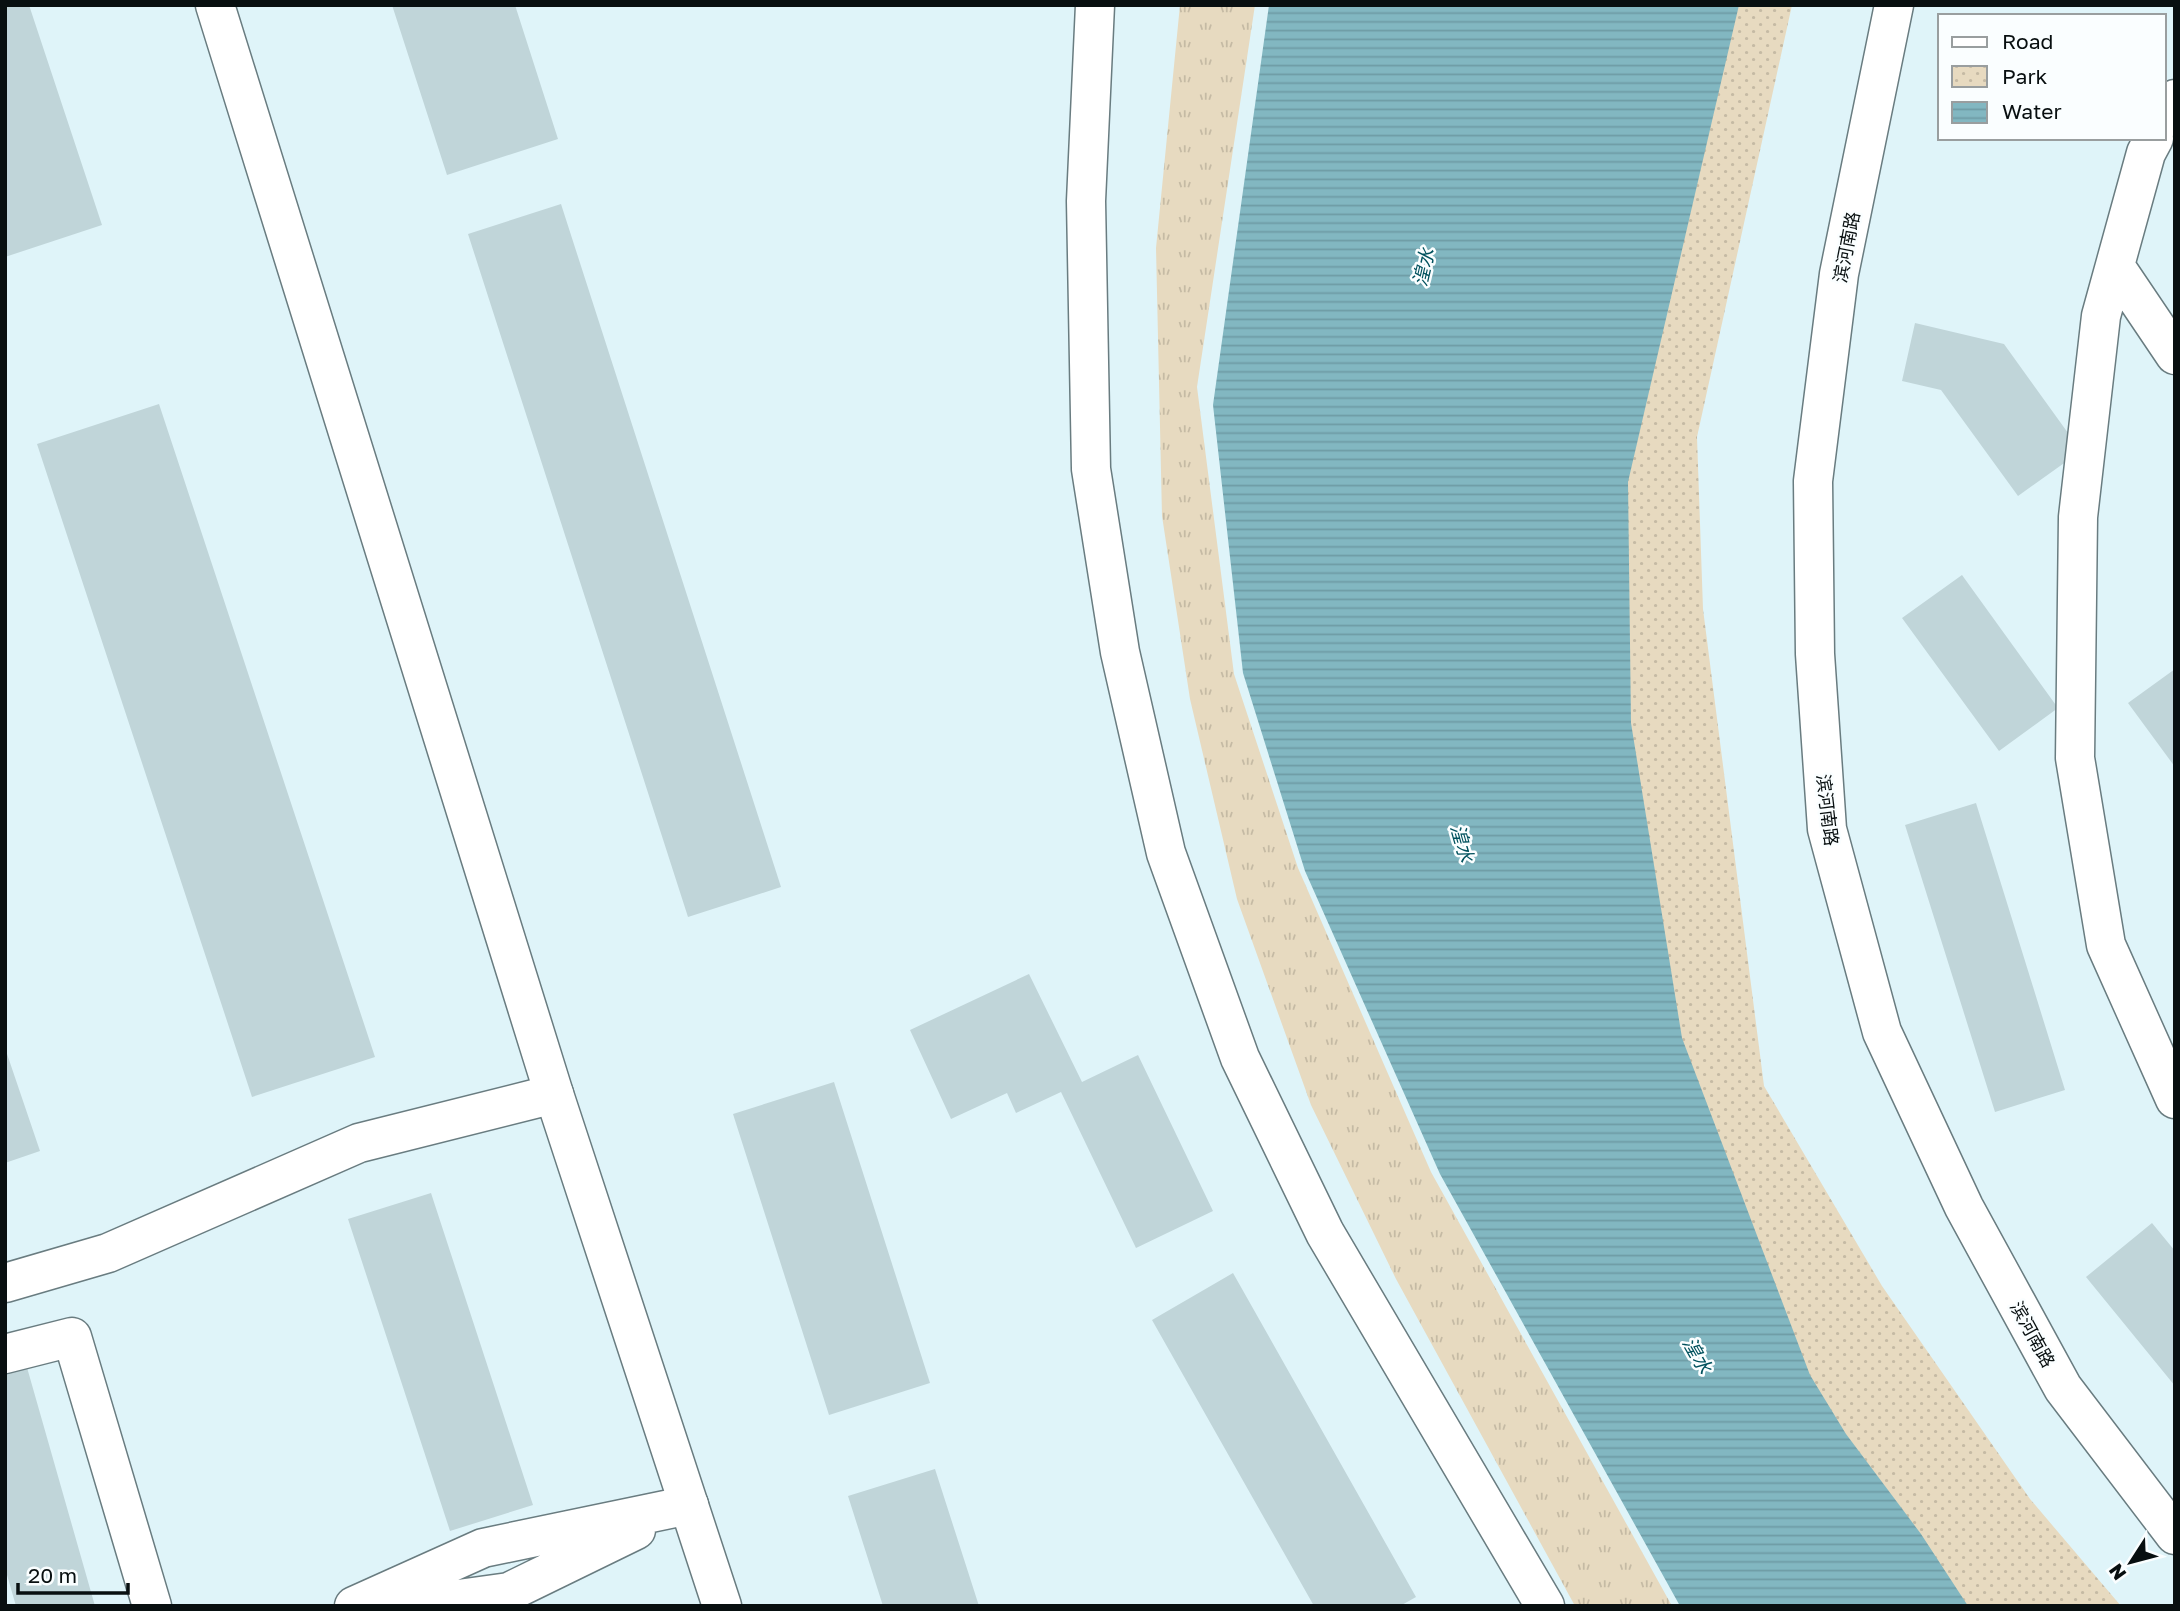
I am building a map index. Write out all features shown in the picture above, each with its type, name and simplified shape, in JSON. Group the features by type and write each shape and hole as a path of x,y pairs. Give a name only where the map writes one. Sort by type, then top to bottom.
{"street":[{"path":"215,5 554,1094 722,1606"},
{"path":"1095,5 1086,201 1091,469 1120,652 1166,852 1240,1058 1325,1233 1545,1606"},
{"name":"滨河南路","path":"1894,5 1839,274 1813,481 1815,654 1827,830 1882,1032 1964,1207 2063,1388 2175,1535"},
{"path":"2166,115 2175,99"},
{"path":"2153,140 2146,153 2101,316 2078,517 2075,758 2106,945 2166,1055 2175,1099"},
{"path":"2115,266 2175,355"},
{"path":"5,1283 108,1253 359,1143 554,1094"},
{"path":"5,1354 72,1337 152,1606"},
{"path":"354,1606 483,1548 689,1505"},
{"path":"408,1606 509,1592 689,1505"}],"green space":[{"path":"1180,5 1255,5 1197,387 1234,674 1298,868 1431,1172 1672,1606 1575,1606 1396,1279 1311,1105 1237,899 1190,699 1162,516 1156,248"},
{"path":"1723,5 1792,5 1697,437 1703,609 1764,1086 1882,1286 2030,1499 2121,1606 1945,1606 1828,1442 1664,1046 1612,732 1610,490"}],"water":[{"name":"湟水","path":"1269,5 1739,5 1628,482 1631,723 1682,1038 1810,1375 1846,1434 1921,1534 1968,1606 1680,1606 1440,1174 1305,871 1243,673 1213,405"}],"building":[{"path":"5,5 29,5 102,225 5,257"},
{"path":"392,5 515,5 558,139 447,175"},
{"path":"561,204 781,887 688,917 468,234"},
{"path":"1915,323 2004,344 2081,451 2018,496 1941,390 1902,381"},
{"path":"159,404 375,1057 252,1097 37,444"},
{"path":"1962,575 2058,708 1999,751 1902,618"},
{"path":"2175,669 2175,767 2128,703"},
{"path":"1976,803 2065,1090 1995,1112 1905,825"},
{"path":"1029,974 1082,1082 1138,1055 1213,1211 1136,1248 1061,1092 1016,1113 1007,1093 951,1119 910,1030"},
{"path":"5,1048 40,1151 5,1163"},
{"path":"834,1082 930,1383 829,1415 733,1114"},
{"path":"431,1193 533,1505 450,1531 348,1219"},
{"path":"2152,1223 2175,1251 2175,1386 2086,1277"},
{"path":"1233,1273 1416,1597 1400,1606 1314,1606 1152,1320"},
{"path":"26,1364 95,1606 16,1606 5,1568 5,1369"},
{"path":"935,1469 979,1606 883,1606 848,1496"}]}
